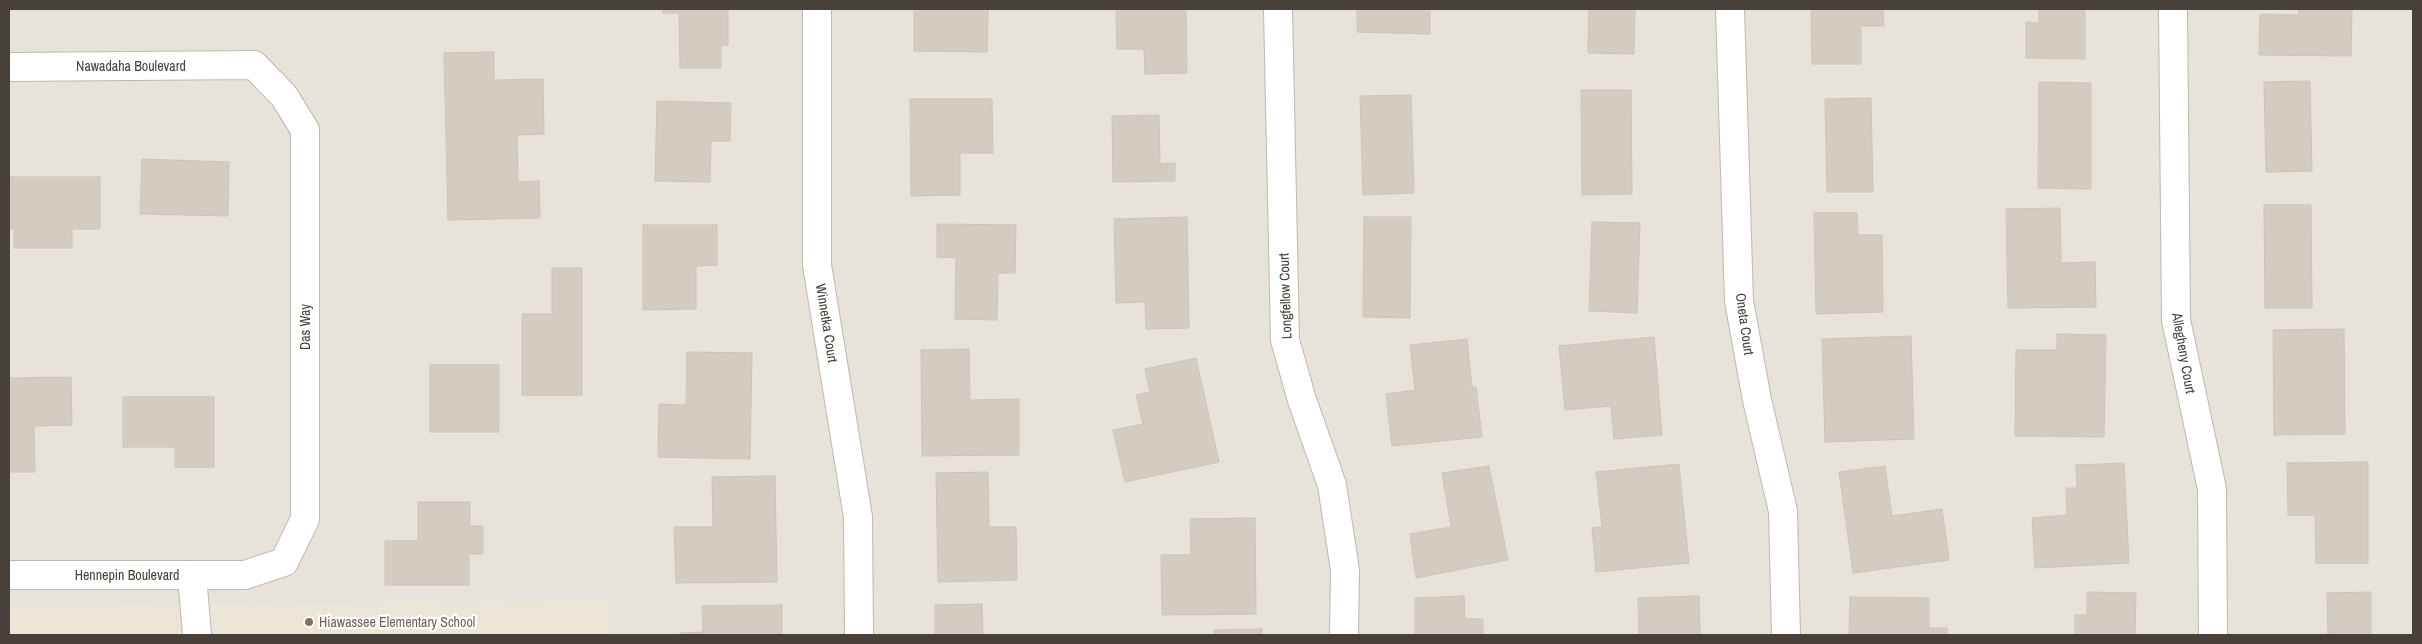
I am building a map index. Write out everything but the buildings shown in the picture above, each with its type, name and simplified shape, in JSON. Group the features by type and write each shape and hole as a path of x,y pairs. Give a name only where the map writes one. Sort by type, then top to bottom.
{"street":[{"name":"Winnetka Court","path":"816,9 817,265 858,516 859,635"},
{"name":"Longfellow Court","path":"1278,9 1285,340 1302,400 1332,485 1345,570 1344,635"},
{"name":"Oneta Court","path":"1730,9 1740,301 1757,400 1782,511 1786,635"},
{"name":"Allegheny Court","path":"2173,9 2176,320 2212,489 2213,635"},
{"name":"Nawadaha Boulevard","path":"9,67 254,65"},
{"name":"Das Way","path":"245,575 284,562 305,519 305,130 284,96 254,65"},
{"name":"Hennepin Boulevard","path":"9,575 245,575"},
{"path":"192,575 197,635"}],"shaded area":[{"path":"9,9 2413,9 2413,635 609,635 609,601 9,608"},
{"name":"Hiawassee Elementary School","path":"610,601 609,635 9,635 9,608"}],"place":[{"name":"Hiawassee Elementary School","path":"309,622"}]}
